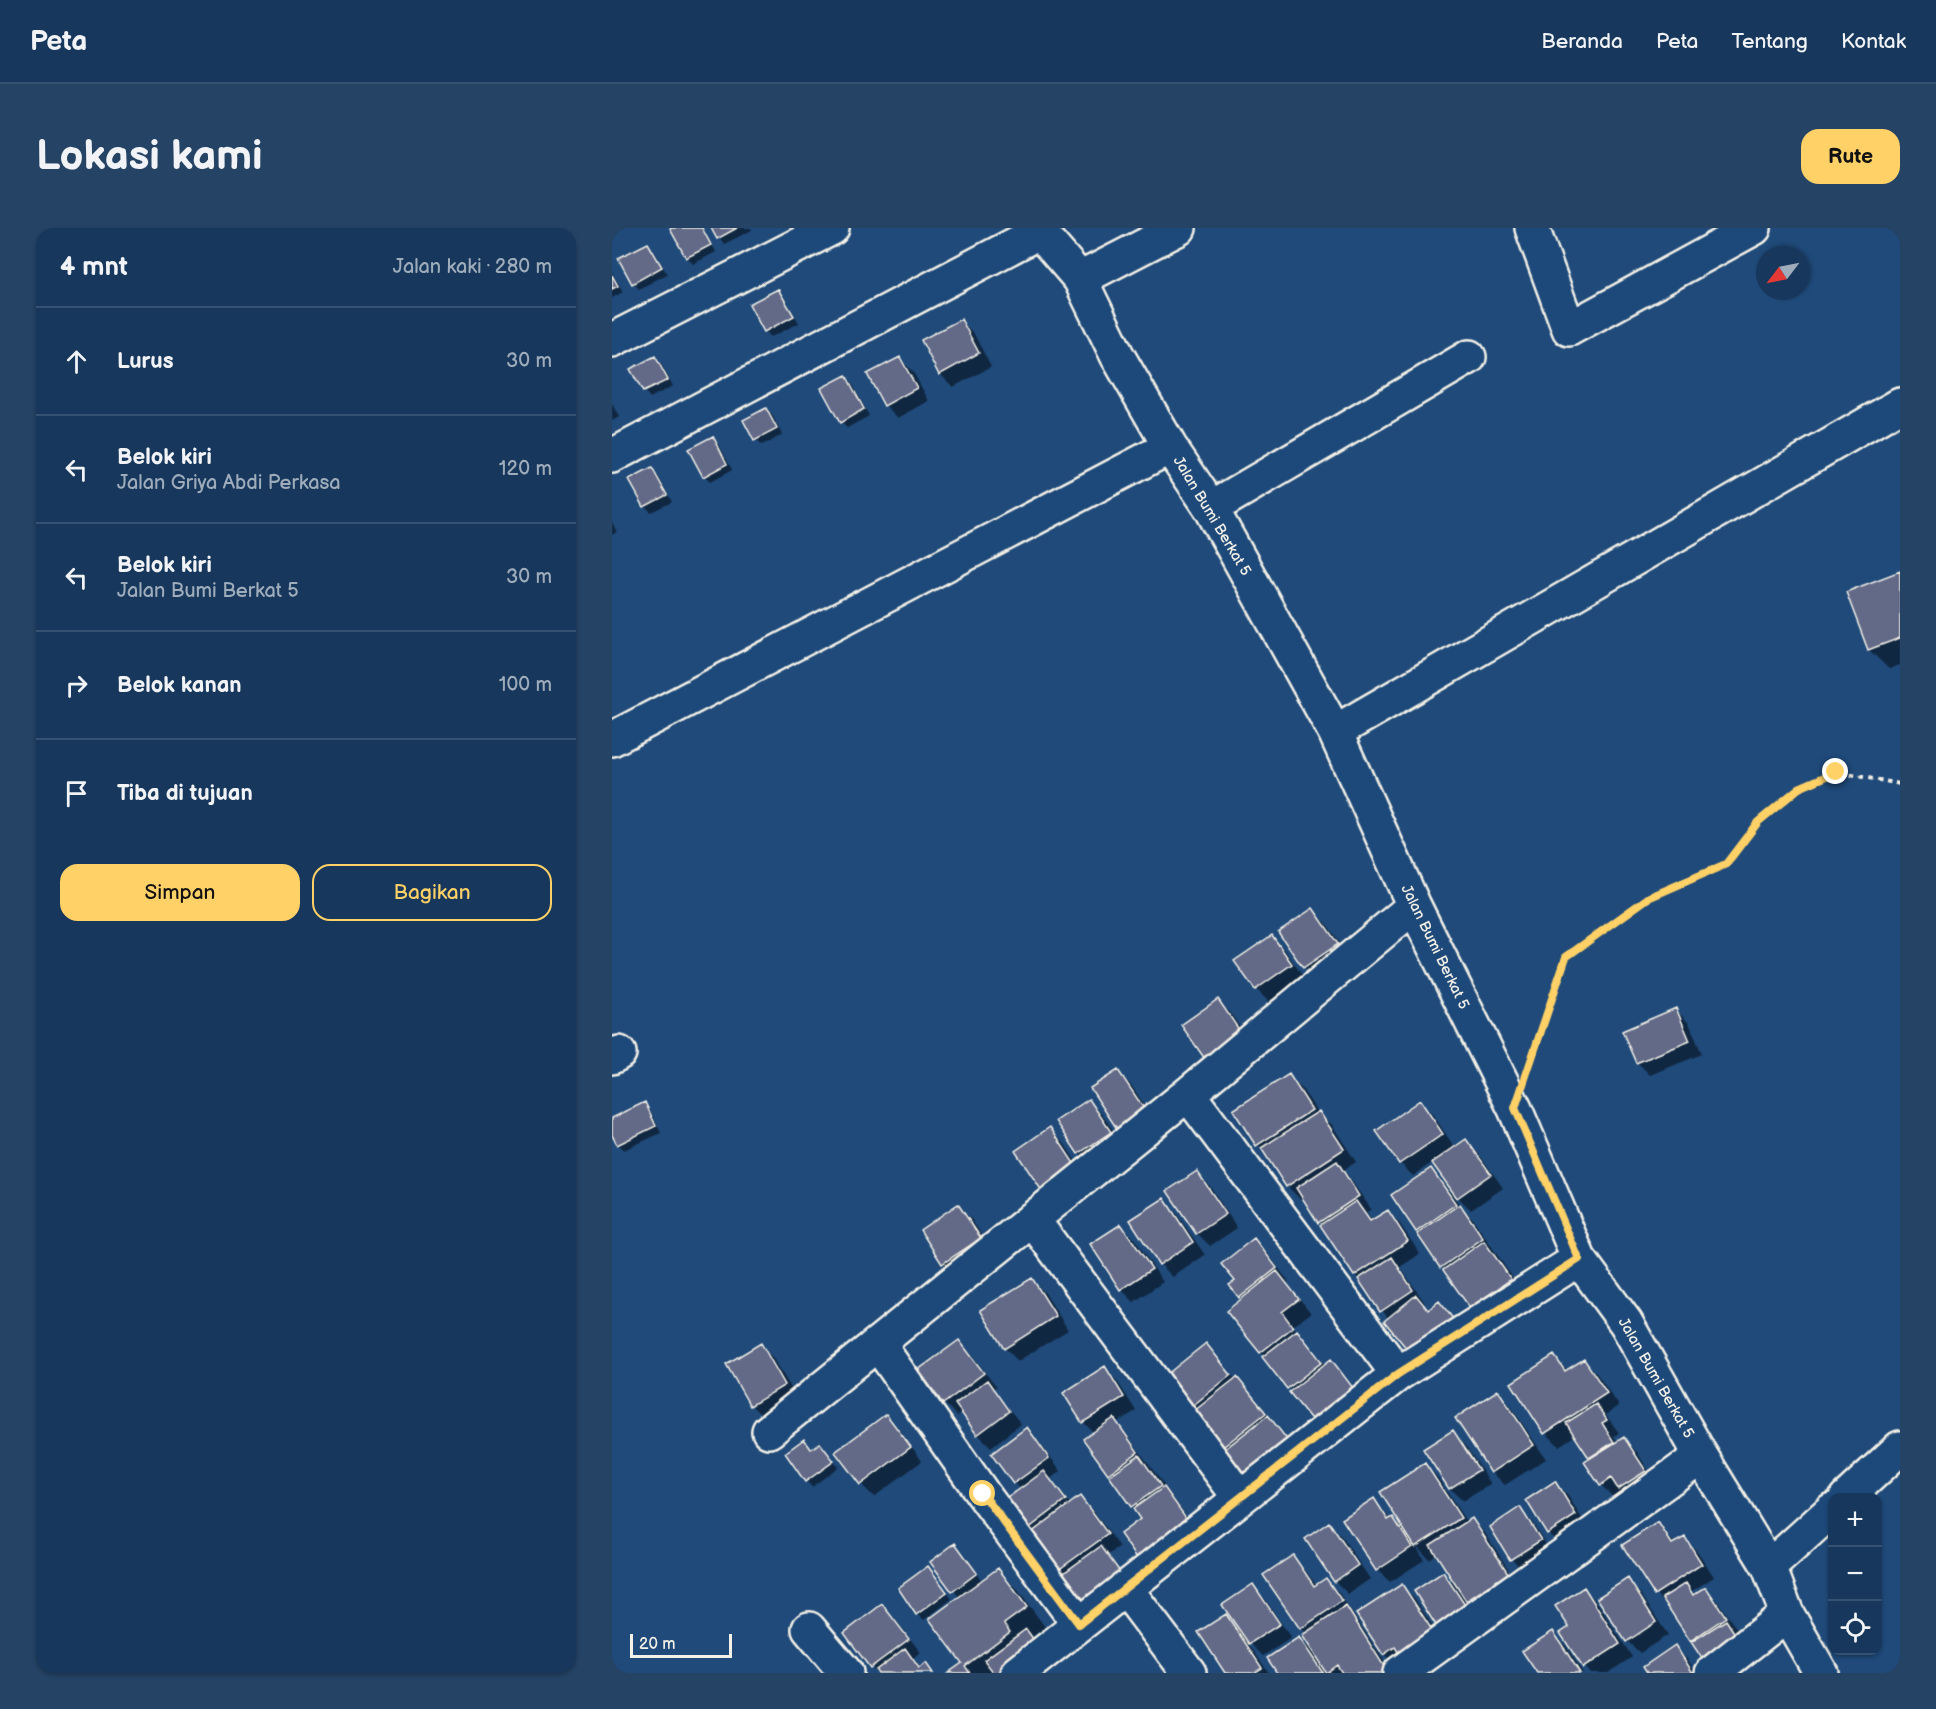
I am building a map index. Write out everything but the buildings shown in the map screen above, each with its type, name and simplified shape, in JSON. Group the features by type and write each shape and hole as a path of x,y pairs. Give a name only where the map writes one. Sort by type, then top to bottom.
{"street":[{"path":"612,340 832,228"},
{"path":"1080,279 1179,228"},
{"path":"1532,228 1569,329 1754,228"},
{"path":"612,456 1038,230"},
{"name":"Jalan Bumi Berkat 5","path":"1038,230 1080,279 1118,355 1170,447 1211,508 1335,732 1414,906 1515,1108 1579,1259 1626,1323 1701,1456 1769,1567 1787,1614 1821,1673"},
{"path":"1211,508 1470,357"},
{"path":"1335,732 1900,405"},
{"path":"612,739 1170,447"},
{"path":"769,1431 1188,1094 1414,906"},
{"path":"1188,1094 1398,1374"},
{"path":"1032,1220 1240,1497"},
{"path":"1018,1673 1398,1374 1579,1259"},
{"path":"878,1344 1079,1624"},
{"path":"1850,1493 1900,1448"},
{"path":"1400,1673 1701,1456"},
{"path":"1769,1567 1828,1514"},
{"path":"1125,1588 1189,1673"},
{"path":"1712,1673 1787,1614"},
{"path":"809,1629 846,1673"}],"path":[{"path":"1515,1108 1566,957 1648,898 1726,864 1758,822 1799,788 1836,772 1900,784"}],"route":[{"path":"983,1494 1079,1624 1398,1374 1579,1259 1515,1108 1566,957 1648,898 1726,864 1758,822 1799,788 1836,772"}]}
